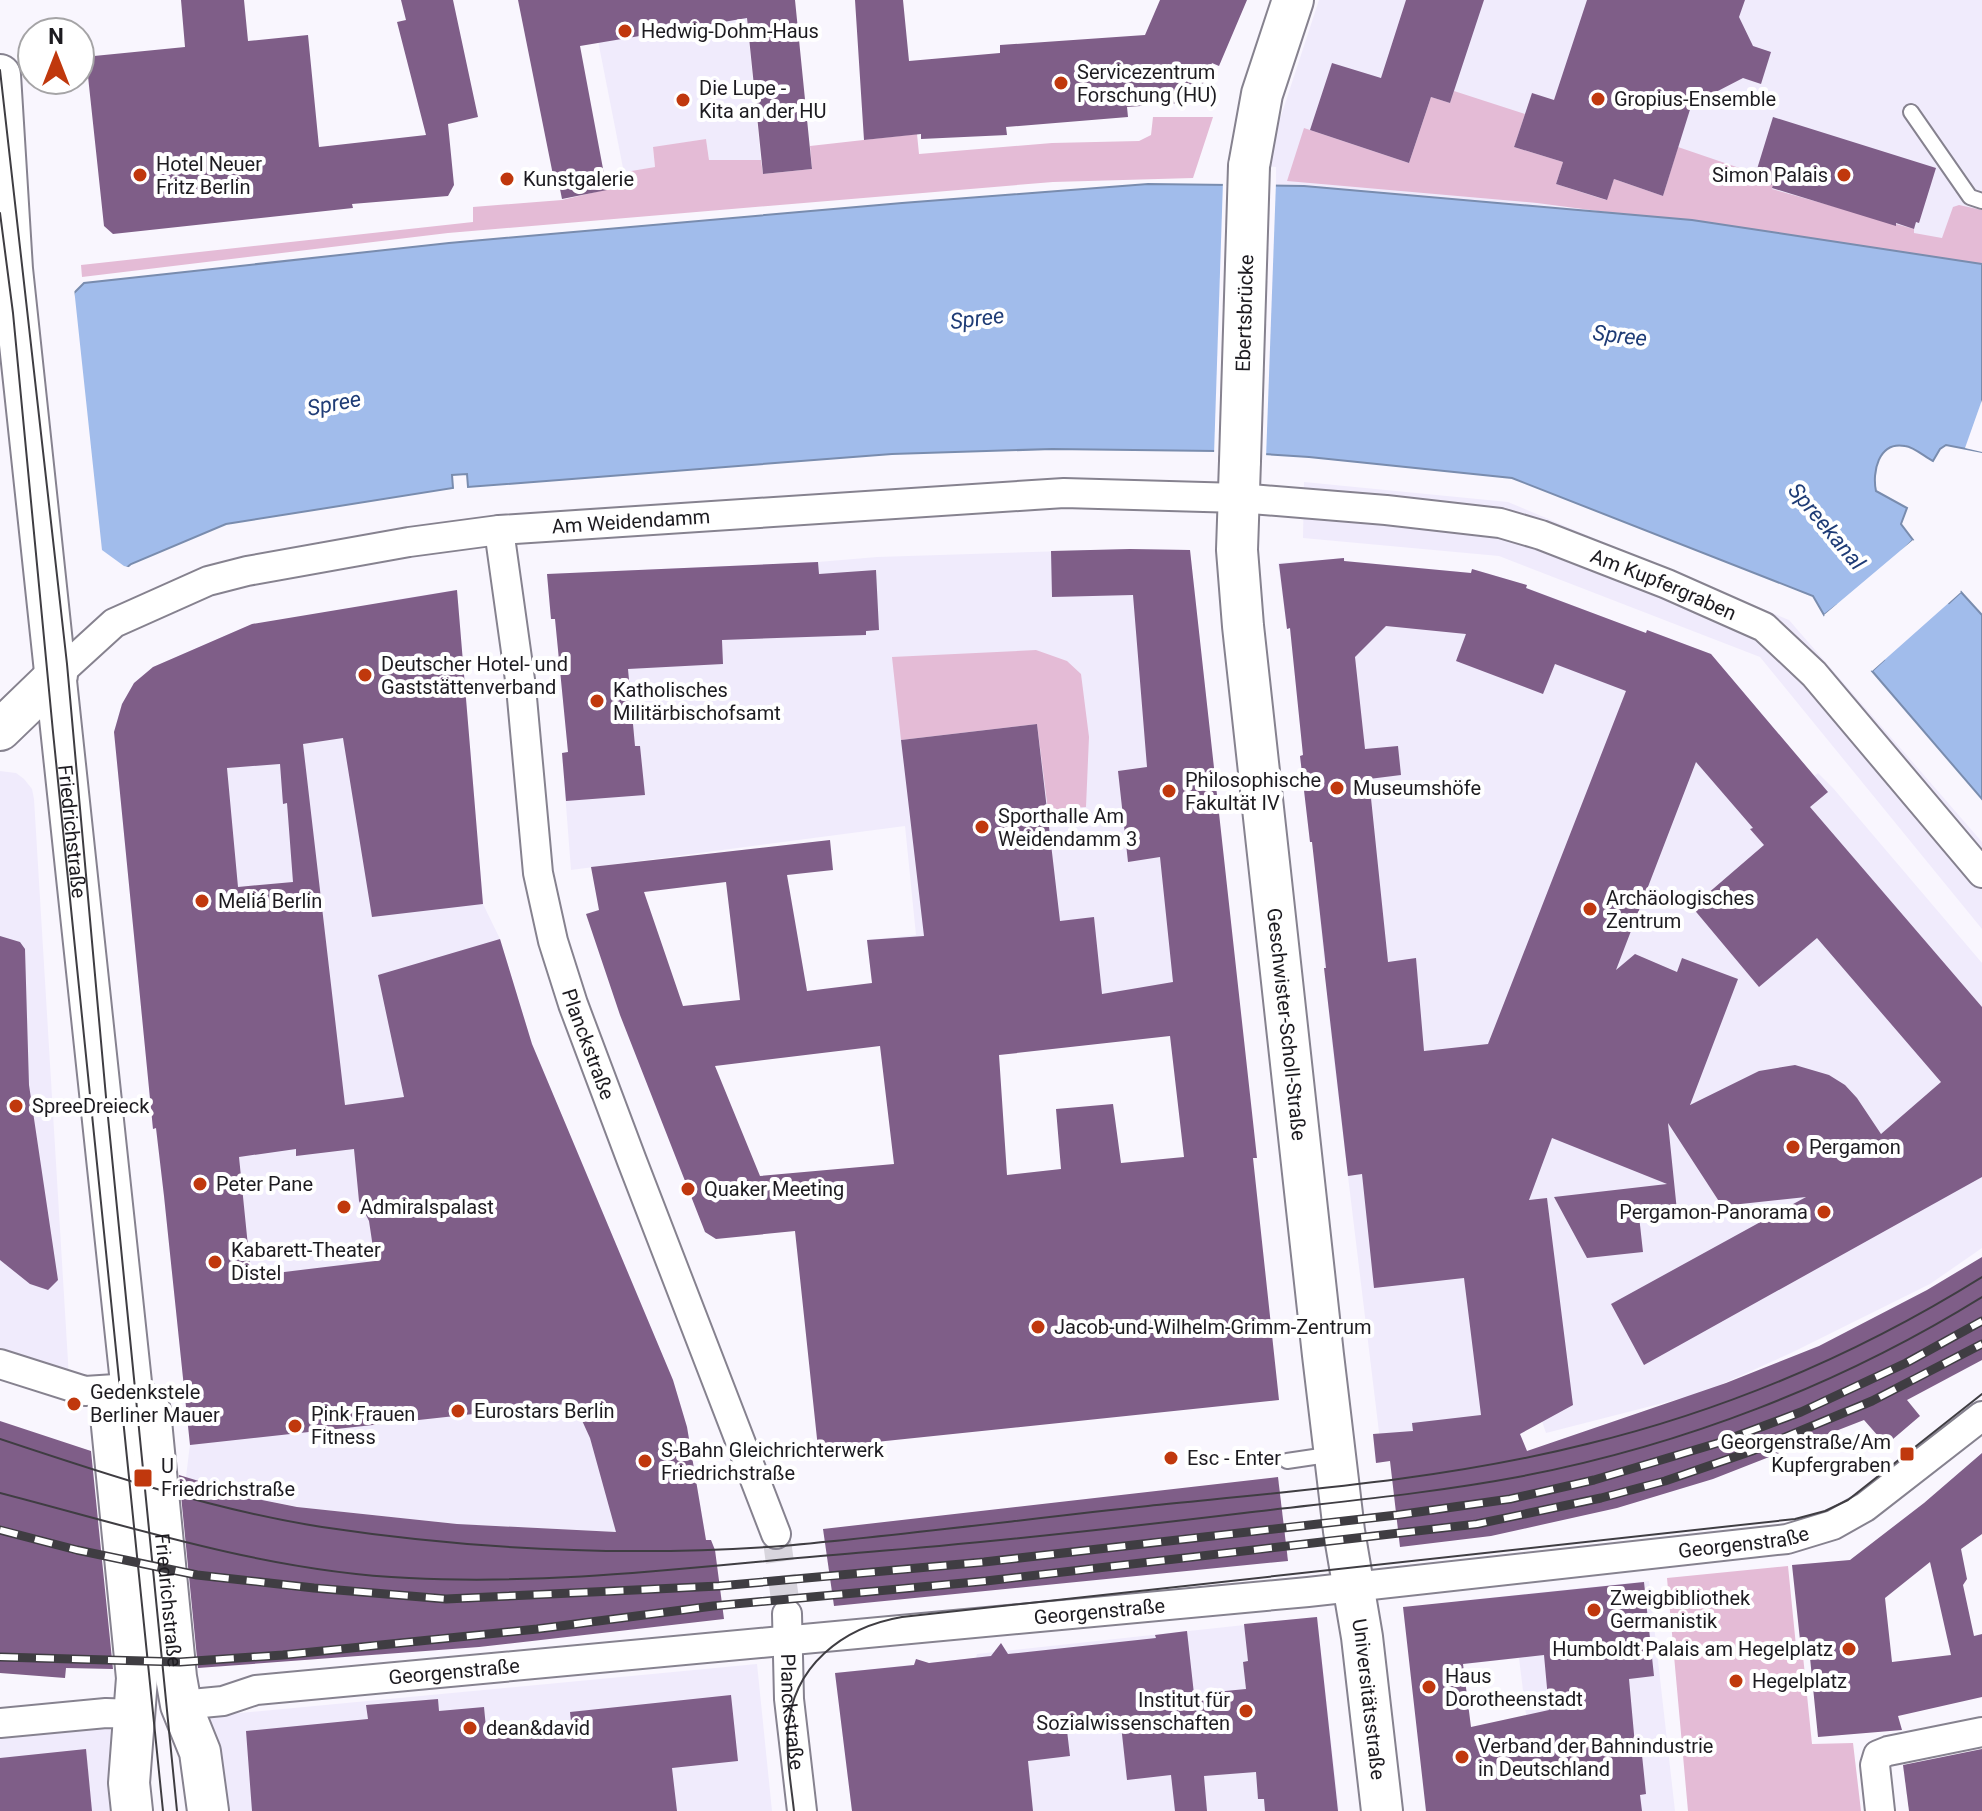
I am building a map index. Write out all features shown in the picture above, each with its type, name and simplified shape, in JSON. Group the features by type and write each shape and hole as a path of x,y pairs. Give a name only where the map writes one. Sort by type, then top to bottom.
{"main road":[{"name":"Ebertsbrücke","path":"1240,479 1249,166 1262,94 1293,0"},
{"name":"Friedrichstraße","path":"0,75 12,269 11,310 55,662 132,1390 150,1411 181,1705 200,1752 208,1811"},
{"name":"Friedrichstraße","path":"0,193 12,269"},
{"name":"Geschwister-Scholl-Straße","path":"1240,479 1237,550 1243,626 1335,1454 1354,1586"},
{"path":"0,730 55,662"},
{"name":"Friedrichstraße","path":"132,1390 111,1416 137,1678 129,1783 132,1811"},
{"name":"Universitätsstraße","path":"1354,1586 1382,1811"}],"street":[{"name":"Am Weidendamm","path":"55,662 114,623 221,576 409,542 499,530 1081,493 1240,479"},
{"name":"Am Kupfergraben","path":"1240,479 1386,510 1500,523 1541,535 1667,584 1764,627 1814,674 1982,873"},
{"name":"Planckstraße","path":"499,530 521,687 538,873 553,941 621,1133 776,1534"},
{"path":"0,1364 85,1391 132,1390"},
{"name":"Georgenstraße","path":"181,1705 223,1701 256,1690 788,1627 1354,1586 1762,1542 1812,1533 1865,1507 1982,1416"},
{"name":"Planckstraße","path":"788,1627 789,1699 802,1811"},
{"path":"0,1723 106,1713 136,1714"},
{"path":"1880,1811 1875,1765 1878,1755 1982,1732"}],"lane":[{"path":"1911,112 1970,197 1982,201"},
{"path":"1287,1461 1335,1454"}],"shaded area":[{"name":"Die Lupe - Kita an der HU","path":"590,0 745,0 761,160 709,160 706,139 653,148 655,167 624,173"},
{"path":"1319,0 1982,0 1982,264 1692,220 1276,186 1276,167 1264,166 1271,133 1281,116"},
{"path":"1454,91 1525,114 1514,147 1563,162 1556,184 1606,200 1614,179 1663,196 1678,147 1757,174 1756,180 1773,185 1772,189 1914,229 1914,233 1942,238 1953,207 1959,205 1982,210 1982,266 1843,243 1537,203 1287,181 1304,128 1409,163 1431,97 1450,103"},
{"path":"1153,117 1213,117 1193,178 1053,182 448,233 82,277 81,265 473,222 473,207 562,200 604,190 602,176 655,167 653,147 706,139 709,160 761,160 763,174 812,169 810,146 917,134 919,154 1052,143 1139,141 1151,135"},
{"path":"1304,482 1508,502 1789,620 1982,842 1982,929 1760,657 1499,556 1303,538"},
{"path":"1190,550 1242,1027 883,1068 867,940 916,935 905,826 571,870 562,753 568,752 555,619 551,619 547,574 877,557"},
{"path":"1344,558 1345,561 1471,573 1472,569 1527,585 1527,588 1645,633 1647,630 1711,654 1814,776 1818,773 1833,788 1982,963 1982,1248 1930,1284 1702,1393 1546,1433 1538,1410 1382,1457 1331,1036 1313,842 1310,842 1300,756 1303,754 1290,629 1287,629 1278,563"},
{"path":"457,590 483,904 500,939 532,1044 673,1380 687,1427 705,1533 457,1524 297,1507 186,1477 190,1444 164,1196 156,1129 153,1129 114,732 122,704 134,683 153,667 250,625 395,611 393,600"},
{"path":"1036,650 1067,661 1081,674 1089,737 1086,807 1048,810 1037,724 901,740 892,657"},
{"path":"0,771 16,773 24,779 32,789 34,799 69,1378 0,1354"},
{"name":"Hegelplatz","path":"1788,1566 1797,1656 1803,1656 1812,1744 1853,1743 1861,1811 1688,1811 1667,1578"},
{"path":"1649,1581 1675,1811 1528,1811 1526,1715 1519,1658 1465,1664 1458,1601"},
{"path":"1317,1617 1339,1811 852,1811 835,1673 976,1658 977,1654"},
{"path":"757,1664 772,1811 217,1811 199,1717"},
{"path":"117,1724 122,1811 0,1811 0,1733"}],"water":[{"path":"1148,184 1304,186 1692,220 1982,264 1982,452 1946,445 1933,461 1912,448 1889,448 1879,460 1875,484 1876,491 1907,508 1901,524 1913,540 1903,550 1949,603 1961,592 1982,615 1982,799 1872,671 1884,660 1837,605 1824,615 1813,596 1512,478 1309,457 1216,451 1052,449 892,454 468,487 467,474 452,475 453,488 226,524 131,564 0,672 74,293 84,283 449,243"}],"pier":[{"path":"1223,181 1276,182 1266,458 1214,455"},
{"path":"74,288 102,550 124,566 132,568 0,676 0,338"},
{"path":"1982,400 1982,452 1965,448"},
{"path":"1913,540 1916,543 1908,550 1949,597 1958,589 1961,592 1872,671 1869,668 1879,659 1836,610 1827,618 1824,615"}],"building":[{"path":"181,0 244,0 248,41 308,35 319,147 426,135 397,22 406,20 401,0 453,0 478,117 448,124 454,185 448,196 352,204 353,208 113,234 104,226 90,96 96,96 96,56 185,47"},
{"path":"518,0 795,0 812,169 763,174 747,18 580,46 607,190 562,199 559,184 555,185"},
{"name":"Servicezentrum Forschung (HU)","path":"855,0 903,0 909,61 1000,53 1000,45 1145,35 1160,0 1247,0 1219,66 1212,63 1195,102 1127,107 1128,117 1006,127 1007,135 921,139 921,134 864,140"},
{"path":"1406,0 1484,0 1450,103 1431,97 1409,163 1310,130 1332,63 1381,78"},
{"name":"Gropius-Ensemble","path":"1587,0 1745,0 1739,17 1753,46 1771,52 1761,84 1743,78 1714,93 1710,106 1693,100 1663,196 1614,179 1607,200 1556,184 1563,162 1514,147 1532,93 1554,100"},
{"name":"Simon Palais","path":"1773,117 1936,168 1919,223 1916,222 1914,229 1896,223 1896,226 1772,188 1773,185 1754,179"},
{"path":"1190,550 1257,1158 1253,1158 1279,1400 818,1448 795,1231 716,1239 705,1232 620,1015 586,914 599,910 591,867 830,840 833,870 787,875 807,991 872,983 867,940 924,936 901,740 1037,724 1060,921 1094,917 1102,994 1173,982 1160,857 1128,862 1118,771 1147,767 1133,595 1052,597 1051,551","holes":["726,882 740,1000 683,1006 644,892","1170,1036 1184,1157 1121,1163 1113,1104 1056,1109 1061,1169 1007,1175 999,1055","880,1046 894,1164 760,1176 715,1066"]},
{"path":"1344,558 1344,561 1471,573 1472,569 1527,585 1526,588 1646,633 1647,630 1711,654 1828,792 1810,807 1982,1007 1982,1177 1644,1365 1611,1304 1806,1197 1722,1206 1668,1123 1677,1211 1639,1216 1643,1252 1587,1258 1554,1197 1667,1184 1552,1138 1529,1200 1547,1198 1573,1405 1520,1434 1527,1451 1726,1383 1819,1346 1927,1290 1982,1257 1982,1360 1907,1400 1920,1416 1886,1445 1864,1420 1713,1479 1617,1508 1491,1536 1400,1547 1390,1461 1376,1463 1373,1434 1413,1431 1412,1423 1481,1415 1464,1278 1374,1288 1362,1174 1348,1176 1300,756 1303,755 1290,628 1287,629 1279,564","holes":["1386,626 1466,634 1456,661 1543,694 1555,664 1626,691 1488,1044 1424,1051 1416,958 1388,962 1369,779 1401,775 1398,746 1365,749 1355,657","1696,762 1764,845 1692,907 1759,987 1817,938 1941,1082 1881,1134 1845,1085 1829,1075 1795,1065 1759,1071 1690,1105 1738,979 1682,958 1677,972 1635,954 1616,970"]},
{"name":"Katholisches Militärbischofsamt","path":"818,562 819,574 876,570 879,630 866,631 866,635 722,640 723,664 628,669 635,746 640,746 645,795 566,801 562,753 568,752 555,619 551,619 547,574"},
{"path":"457,590 483,904 372,917 343,738 303,744 345,1105 404,1097 378,975 500,939 532,1044 673,1380 687,1427 706,1540 711,1540 715,1550 724,1619 479,1647 198,1668 179,1475 262,1500 297,1507 457,1524 616,1532 590,1438 574,1403 190,1445 156,1128 153,1129 114,732 122,704 134,683 153,667 252,624","holes":["280,764 283,804 287,803 293,882 238,887 227,768","296,1149 296,1156 354,1149 359,1201 369,1221 375,1261 251,1276 239,1157"]},
{"name":"SpreeDreieck","path":"0,936 20,942 25,949 29,1085 58,1280 48,1290 30,1284 0,1260"},
{"path":"0,1421 91,1451 113,1669 66,1668 65,1678 0,1673"},
{"path":"1982,1453 1982,1534 1961,1549 1967,1579 1963,1585 1974,1636 1982,1634 1982,1697 1898,1716 1902,1730 1818,1737 1809,1648 1801,1649 1792,1565 1850,1560","holes":["1930,1562 1951,1655 1892,1662 1885,1598"]},
{"path":"1278,1477 1288,1561 834,1606 823,1529"},
{"path":"1644,1582 1654,1676 1629,1679 1636,1756 1642,1755 1646,1794 1640,1795 1642,1811 1426,1811 1403,1607","holes":["1544,1655 1549,1710 1471,1727 1463,1664"]},
{"path":"1317,1617 1338,1811 1265,1811 1264,1799 1258,1799 1256,1772 1204,1776 1207,1811 1175,1811 1171,1775 1127,1780 1120,1716 1066,1722 1070,1756 1028,1761 1033,1811 852,1811 835,1673 914,1665 916,1659 929,1663 991,1656 1001,1643 1008,1654 1156,1638 1155,1635 1187,1631 1194,1694 1246,1689 1243,1662 1248,1661 1244,1624"},
{"path":"731,1695 738,1761 672,1768 677,1811 252,1811 246,1731 368,1719 366,1705 438,1699 439,1711 484,1707 487,1738 572,1730 570,1712"},
{"path":"86,1749 92,1811 0,1811 0,1758"},
{"path":"1982,1749 1982,1811 1909,1811 1903,1765"}],"tunnel":[{"path":"776,1534 787,1614"}],"tram line":[{"path":"0,70 67,664 106,1097 177,1811"},
{"path":"0,213 13,313 163,1811"},
{"path":"0,1439 200,1501 281,1520 379,1535 494,1546 609,1551 782,1546 1369,1483 1479,1467 1587,1444 1690,1414 1791,1376 1888,1330 1982,1277"},
{"path":"0,1493 254,1558 357,1574 409,1578 467,1580 582,1576 1009,1539 1415,1493 1579,1464 1699,1430 1816,1384 1873,1358 1982,1297"},
{"path":"794,1811 788,1730 799,1687 824,1653 841,1640 880,1622 902,1617 1795,1519 1825,1511 1848,1500 1982,1394"}],"railway":[{"path":"0,1530 197,1575 446,1599 719,1586 984,1562 1397,1515 1510,1499 1594,1480 1718,1443 1801,1412 1906,1363 1982,1321"},
{"path":"0,1657 180,1662 283,1655 537,1629 713,1606 986,1581 1477,1524 1601,1498 1665,1481 1752,1451 1872,1401 1982,1344"}],"place":[{"name":"Hedwig-Dohm-Haus","path":"625,31"},
{"name":"Servicezentrum Forschung (HU)","path":"1061,83"},
{"name":"Gropius-Ensemble","path":"1598,99"},
{"name":"Die Lupe - Kita an der HU","path":"683,100"},
{"name":"Hotel Neuer Fritz Berlin","path":"140,175"},
{"name":"Simon Palais","path":"1844,175"},
{"name":"Kunstgalerie","path":"507,179"},
{"name":"Deutscher Hotel- und Gaststättenverband","path":"365,675"},
{"name":"Katholisches Militärbischofsamt","path":"597,701"},
{"name":"Museumshöfe","path":"1337,788"},
{"name":"Philosophische Fakultät IV","path":"1169,791"},
{"name":"Sporthalle Am Weidendamm 3","path":"982,827"},
{"name":"Meliá Berlin","path":"202,901"},
{"name":"Archäologisches Zentrum","path":"1590,909"},
{"name":"SpreeDreieck","path":"16,1106"},
{"name":"Pergamon","path":"1793,1147"},
{"name":"Peter Pane","path":"200,1184"},
{"name":"Quaker Meeting","path":"688,1189"},
{"name":"Admiralspalast","path":"344,1207"},
{"name":"Pergamon-Panorama","path":"1824,1212"},
{"name":"Kabarett-Theater Distel","path":"215,1262"},
{"name":"Jacob-und-Wilhelm-Grimm-Zentrum","path":"1038,1327"},
{"name":"Gedenkstele Berliner Mauer","path":"74,1404"},
{"name":"Eurostars Berlin","path":"458,1411"},
{"name":"Pink Frauen Fitness","path":"295,1426"},
{"name":"Georgenstraße/Am Kupfergraben","path":"1907,1454"},
{"name":"Esc - Enter","path":"1171,1458"},
{"name":"S-Bahn Gleichrichterwerk Friedrichstraße","path":"645,1461"},
{"name":"U Friedrichstraße","path":"143,1478"},
{"name":"Zweigbibliothek Germanistik","path":"1594,1610"},
{"name":"Humboldt Palais am Hegelplatz","path":"1849,1649"},
{"name":"Hegelplatz","path":"1736,1681"},
{"name":"Haus Dorotheenstadt","path":"1429,1687"},
{"name":"Institut für Sozialwissenschaften","path":"1246,1711"},
{"name":"dean&david","path":"470,1728"},
{"name":"Verband der Bahnindustrie in Deutschland","path":"1462,1757"}],"water label":[{"name":"Spree","path":"977,318"},
{"name":"Spree","path":"1620,335"},
{"name":"Spree","path":"334,403"},
{"name":"Spreekanal","path":"1827,526"}]}
